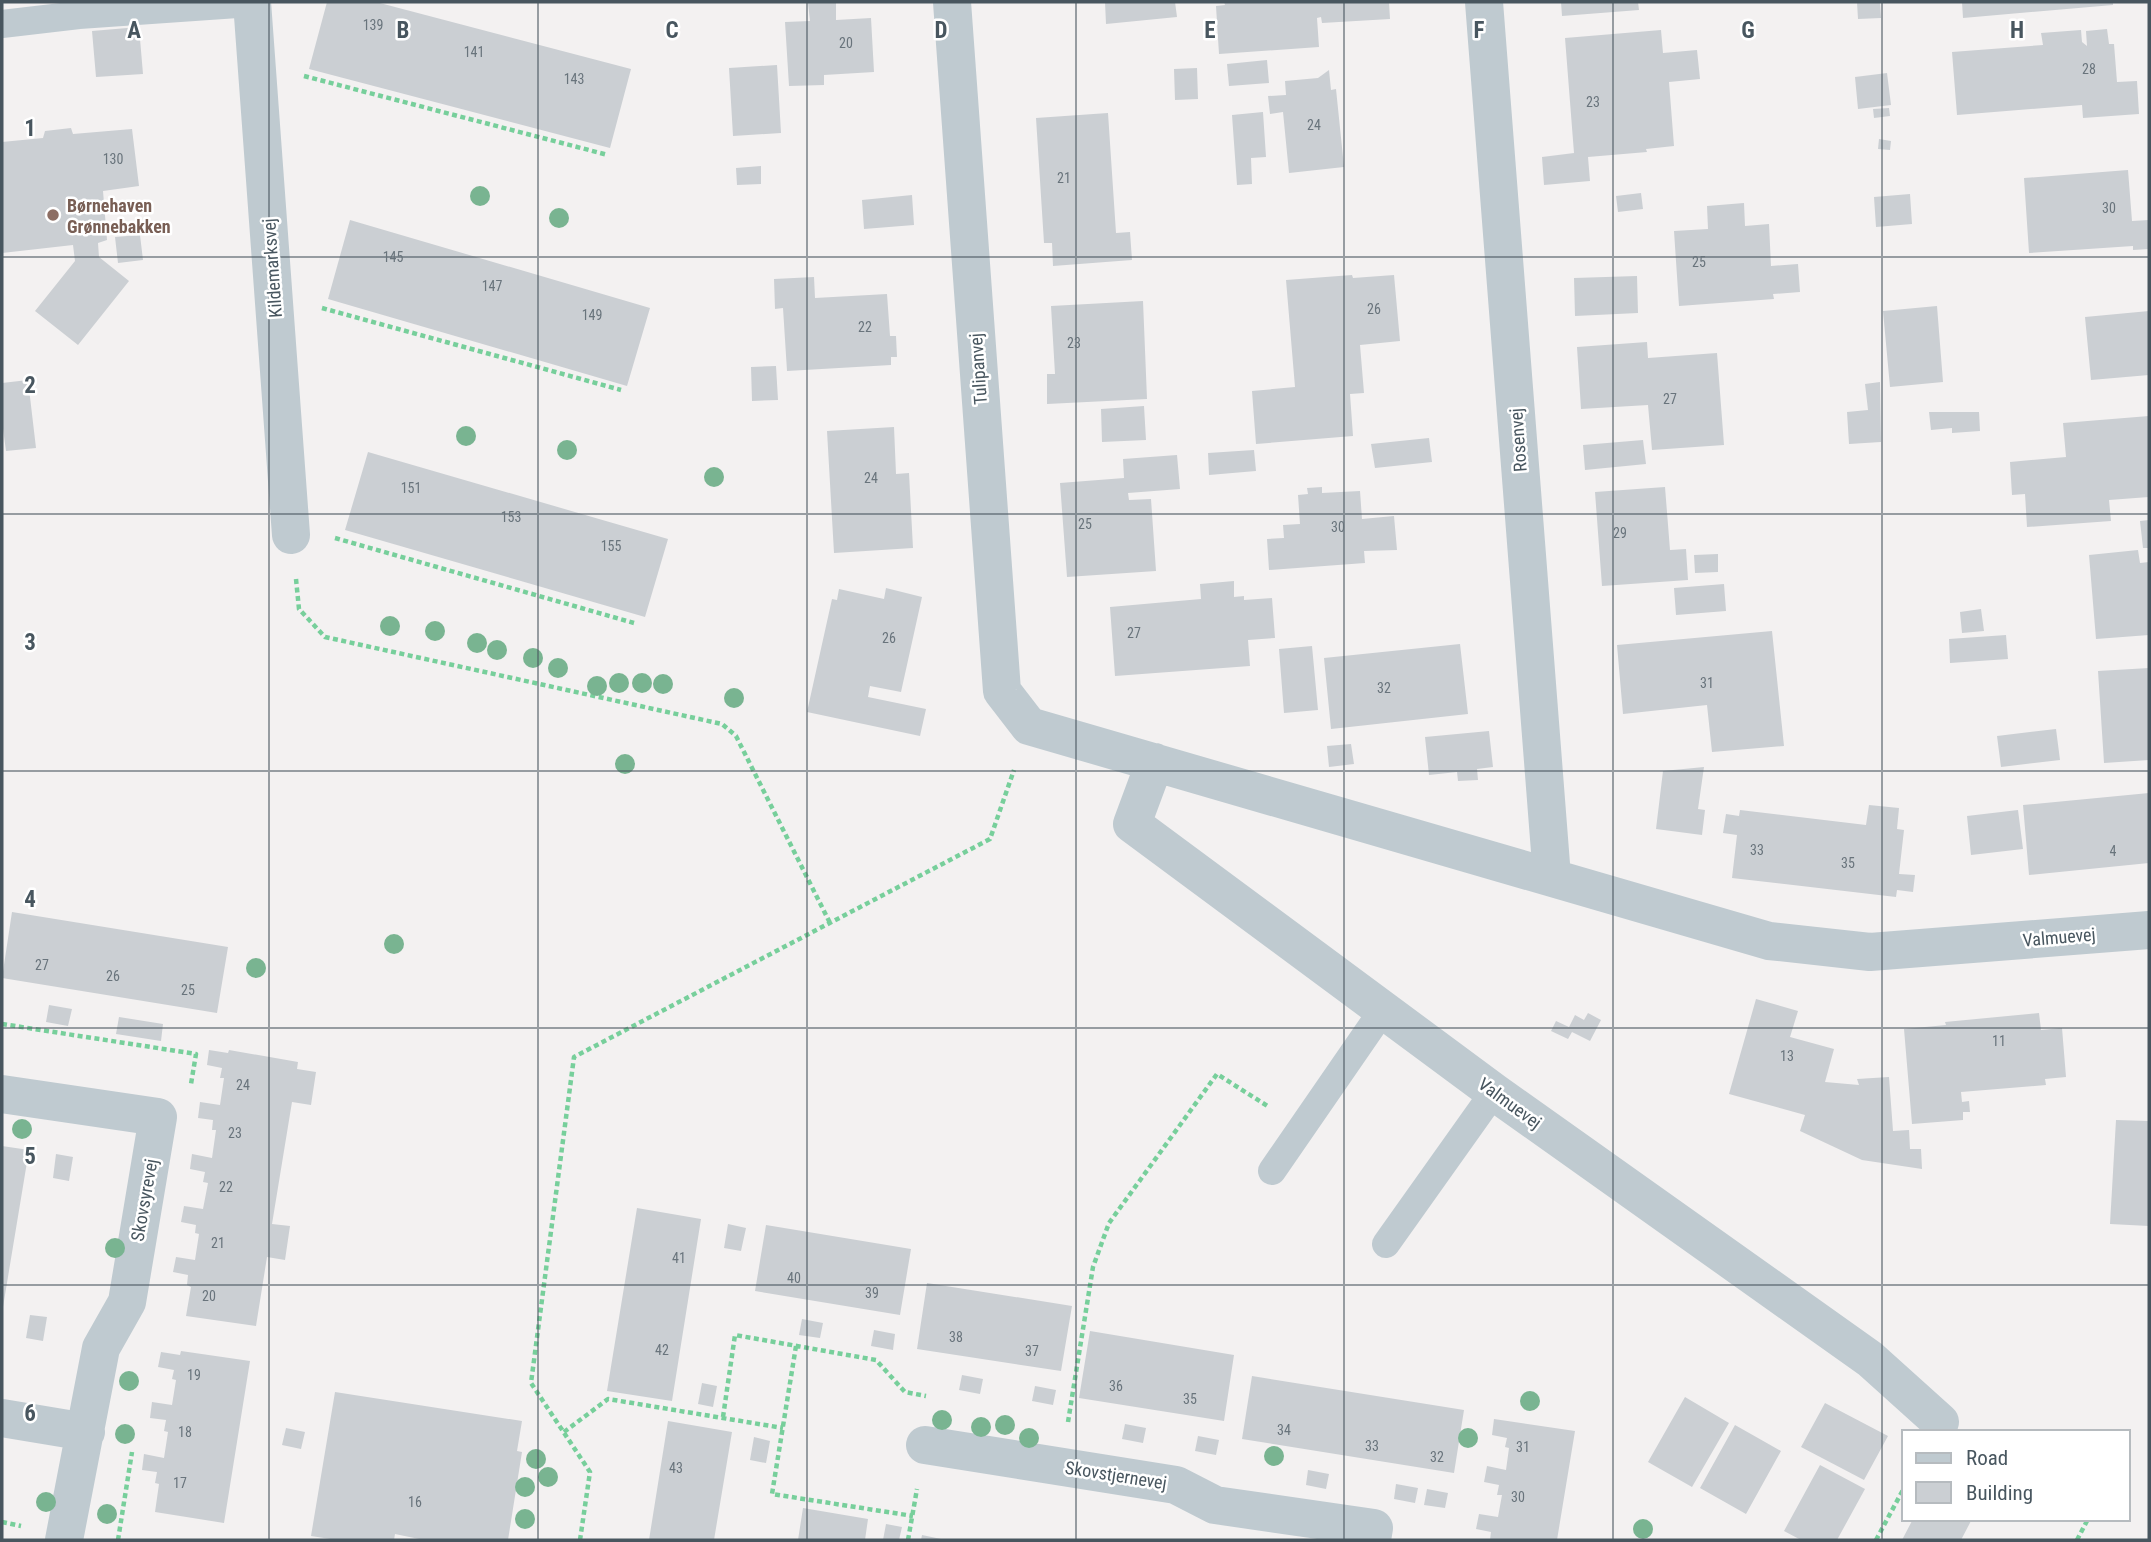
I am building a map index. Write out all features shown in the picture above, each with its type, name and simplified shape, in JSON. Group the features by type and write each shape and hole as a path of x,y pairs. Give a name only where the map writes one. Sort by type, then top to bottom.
{"street":[{"name":"Tulipanvej","path":"952,2 1002,691 1029,726"},
{"name":"Rosenvej","path":"1484,2 1552,877"},
{"name":"Kildemarksvej","path":"252,3 291,530"},
{"name":"Valmuevej","path":"1029,726 1769,941 1870,952 2149,930"},
{"name":"Valmuevej","path":"1155,762 1132,824 1493,1092 1870,1359 1940,1422"},
{"name":"Skovsyrevej","path":"2,1094 158,1117 127,1302 101,1348 64,1540"},
{"path":"2,1418 86,1432"},
{"name":"Skovstjernevej","path":"925,1445 1176,1485 1215,1505 1374,1528 1372,1540"}],"lane":[{"path":"2,24 78,8 252,3"},
{"path":"1272,1171 1383,1010"},
{"path":"1386,1244 1493,1092"}],"path":[{"path":"257,63 608,155"},
{"path":"274,294 621,390"},
{"path":"634,624 291,530 299,609 325,637 722,724 736,736 830,923"},
{"path":"580,1540 590,1472 531,1383 575,1057 990,839 1029,726"},
{"path":"1061,1466 1093,1267 1109,1223 1217,1074 1302,1128"},
{"path":"723,1417 735,1335 876,1360 905,1392 933,1397"},
{"path":"796,1346 772,1494 912,1516"},
{"path":"564,1432 608,1399 783,1427"},
{"path":"1876,1540 1902,1492"},
{"path":"2077,1540 2087,1521"}],"building":[{"path":"327,2 376,2 631,69 610,148 309,69"},
{"path":"836,2 836,20 871,18 874,72 824,75 824,85 789,86 785,22 810,21 808,3"},
{"path":"1105,2 1175,2 1177,17 1106,24"},
{"path":"1224,2 1389,2 1390,19 1322,23 1321,17 1317,18 1319,47 1219,54 1216,6 1225,5"},
{"path":"1561,2 1638,2 1639,10 1562,16"},
{"path":"1857,2 1880,2 1881,18 1858,19"},
{"path":"1962,2 2113,2 2113,5 1963,18"},
{"path":"139,27 143,74 96,77 92,31"},
{"path":"2107,29 2109,44 2114,44 2117,82 2137,81 2139,114 2083,118 2082,105 1957,115 1952,52 2043,45 2041,33 2081,30 2082,42 2087,46 2086,31"},
{"path":"1661,30 1663,53 1697,50 1700,79 1669,82 1674,146 1646,149 1647,152 1588,157 1590,181 1544,185 1542,157 1574,153 1565,38"},
{"path":"1267,60 1269,83 1229,86 1227,64"},
{"path":"777,65 781,133 733,136 729,68"},
{"path":"1197,68 1198,99 1175,100 1174,69"},
{"path":"1329,70 1331,90 1336,89 1344,167 1289,173 1283,112 1270,114 1268,96 1286,95 1285,81 1318,78"},
{"path":"1887,73 1891,105 1858,109 1855,77"},
{"path":"1889,108 1890,116 1874,118 1873,109"},
{"path":"1263,112 1266,157 1251,158 1252,184 1237,185 1232,115"},
{"path":"1108,113 1116,233 1130,232 1132,260 1053,266 1052,243 1044,243 1036,118"},
{"name":"Børnehaven Grønnebakken","path":"71,128 73,134 132,129 139,186 103,191 107,240 98,243 99,257 129,281 78,345 35,311 75,261 73,245 2,253 2,142 43,138 45,131"},
{"path":"1879,139 1891,141 1890,150 1878,149"},
{"path":"761,166 761,184 737,185 736,168"},
{"path":"2128,170 2132,221 2149,220 2149,249 2133,250 2133,246 2029,253 2024,178"},
{"path":"1641,193 1643,209 1618,212 1616,196"},
{"path":"1910,194 1912,224 1876,227 1874,197"},
{"path":"912,195 914,225 864,229 862,200"},
{"path":"1744,203 1745,226 1769,224 1771,266 1798,264 1800,292 1773,294 1774,299 1679,306 1674,231 1708,229 1707,206"},
{"path":"350,220 650,308 627,386 328,299"},
{"path":"140,235 143,260 118,263 115,237"},
{"path":"1352,275 1353,278 1394,275 1400,341 1360,345 1364,393 1350,394 1353,436 1256,444 1252,391 1295,387 1286,280"},
{"path":"1637,276 1638,313 1575,316 1574,278"},
{"path":"814,277 815,298 887,294 890,336 896,336 897,357 891,357 891,365 787,371 783,308 775,309 774,279"},
{"path":"1143,301 1147,399 1047,404 1047,374 1055,374 1051,306"},
{"path":"1937,306 1943,382 1890,387 1883,311"},
{"path":"2149,311 2149,375 2091,380 2085,317"},
{"path":"1647,342 1648,358 1717,353 1724,445 1652,450 1648,405 1581,409 1577,347"},
{"path":"776,366 778,400 752,401 751,367"},
{"path":"28,380 36,448 6,451 2,421 2,383"},
{"path":"1880,382 1881,442 1849,444 1847,412 1868,410 1865,384"},
{"path":"1144,406 1146,440 1102,442 1101,409"},
{"path":"1929,412 1979,412 1980,431 1952,433 1952,428 1931,430"},
{"path":"2149,416 2149,497 2109,500 2111,521 2027,527 2025,494 2012,495 2010,462 2066,457 2063,423"},
{"path":"894,427 896,474 909,473 913,548 834,553 827,431"},
{"path":"1429,438 1432,462 1375,468 1371,444"},
{"path":"1643,440 1646,464 1585,470 1583,445"},
{"path":"1254,450 1256,471 1209,475 1208,453"},
{"path":"368,452 668,539 645,617 345,530"},
{"path":"1177,455 1180,489 1128,493 1129,500 1151,499 1156,571 1067,577 1060,483 1124,478 1123,459"},
{"path":"1322,487 1322,493 1360,491 1362,519 1394,516 1397,550 1364,551 1365,563 1269,570 1267,539 1284,538 1283,525 1300,524 1298,495 1308,494 1307,488"},
{"path":"1665,487 1670,550 1686,549 1688,580 1602,586 1595,492"},
{"path":"2149,520 2149,548 2143,548 2140,521"},
{"path":"2138,550 2140,563 2149,562 2149,635 2096,639 2089,555"},
{"path":"1718,554 1718,572 1695,573 1694,555"},
{"path":"1234,581 1234,597 1244,596 1244,600 1272,598 1275,638 1248,640 1250,666 1115,676 1110,607 1201,599 1200,584"},
{"path":"1724,584 1726,611 1676,615 1674,588"},
{"path":"886,588 922,597 901,692 870,686 868,697 926,709 920,736 807,712 832,599 837,600 839,589 884,599"},
{"path":"1981,609 1984,631 1962,633 1960,612"},
{"path":"1772,631 1784,746 1712,752 1707,705 1623,714 1617,645"},
{"path":"2006,635 2008,659 1950,663 1949,639"},
{"path":"1460,644 1468,714 1331,729 1324,658"},
{"path":"1312,646 1318,710 1284,713 1279,649"},
{"path":"2149,668 2149,760 2104,763 2098,671"},
{"path":"2056,729 2060,760 2001,767 1997,736"},
{"path":"1489,731 1493,767 1477,769 1478,780 1458,781 1457,772 1429,775 1425,737"},
{"path":"1351,744 1354,764 1329,767 1327,746"},
{"path":"1704,767 1698,809 1705,810 1702,835 1656,829 1663,771"},
{"path":"2149,793 2149,863 2029,875 2023,805"},
{"path":"1869,805 1899,808 1897,829 1904,830 1899,874 1915,875 1913,892 1897,890 1896,897 1732,878 1737,835 1723,833 1726,814 1739,816 1740,810 1866,825"},
{"path":"2018,810 2023,849 1971,855 1967,816"},
{"path":"12,912 228,947 217,1013 2,978"},
{"path":"1756,999 1798,1011 1790,1037 1834,1049 1825,1082 1859,1085 1857,1079 1889,1077 1893,1131 1909,1130 1910,1149 1921,1149 1922,1169 1862,1160 1800,1131 1805,1115 1729,1094"},
{"path":"49,1005 72,1009 68,1026 46,1022"},
{"path":"1588,1013 1601,1020 1590,1041 1572,1032 1568,1039 1551,1031 1556,1021 1569,1027 1575,1015 1584,1020"},
{"path":"2039,1013 2041,1030 2062,1028 2066,1077 2045,1079 2046,1085 1961,1092 1962,1102 1969,1101 1970,1112 1963,1112 1963,1120 1912,1124 1904,1029 1946,1025 1945,1022"},
{"path":"119,1017 163,1024 161,1041 116,1034"},
{"path":"209,1050 228,1053 229,1050 298,1062 297,1069 316,1072 311,1105 292,1102 272,1224 290,1226 285,1260 267,1257 256,1326 186,1316 191,1287 187,1285 188,1275 173,1272 176,1257 195,1260 199,1234 195,1233 196,1225 181,1222 184,1206 203,1209 208,1183 203,1182 205,1172 190,1169 192,1154 212,1158 216,1130 212,1130 213,1120 198,1118 200,1102 220,1105 224,1078 220,1078 222,1068 207,1065"},
{"path":"2116,1120 2149,1121 2149,1226 2110,1224"},
{"path":"2,1146 29,1150 3,1307 2,1307"},
{"path":"56,1154 73,1157 69,1181 53,1178"},
{"path":"637,1208 701,1219 672,1401 607,1391"},
{"path":"728,1224 746,1228 741,1251 724,1248"},
{"path":"766,1225 911,1249 900,1315 755,1291"},
{"path":"927,1283 1072,1306 1061,1371 917,1349"},
{"path":"30,1315 47,1317 43,1341 26,1338"},
{"path":"802,1319 823,1323 820,1338 799,1335"},
{"path":"874,1330 895,1334 893,1350 871,1346"},
{"path":"1090,1331 1234,1355 1224,1421 1079,1398"},
{"path":"181,1351 250,1361 224,1523 155,1512 159,1484 155,1483 157,1472 142,1470 144,1454 164,1458 168,1432 164,1431 166,1420 150,1418 152,1402 172,1405 176,1380 172,1379 174,1370 158,1367 161,1352 180,1355"},
{"path":"962,1375 983,1379 980,1394 959,1390"},
{"path":"1252,1376 1464,1410 1454,1473 1242,1439"},
{"path":"702,1383 717,1386 713,1407 698,1404"},
{"path":"1035,1386 1056,1390 1053,1405 1032,1401"},
{"path":"335,1392 522,1421 517,1451 522,1452 508,1540 424,1540 395,1534 394,1540 337,1540 311,1536"},
{"path":"1685,1397 1729,1423 1692,1487 1648,1462"},
{"path":"1825,1403 1888,1436 1864,1480 1801,1447"},
{"path":"1494,1419 1575,1431 1557,1540 1490,1540 1491,1532 1476,1529 1479,1514 1498,1517 1502,1495 1497,1495 1499,1485 1484,1482 1487,1466 1506,1470 1509,1448 1505,1447 1507,1438 1492,1435"},
{"path":"668,1421 732,1432 714,1540 649,1540"},
{"path":"1125,1424 1146,1428 1143,1443 1122,1439"},
{"path":"1735,1425 1781,1451 1746,1514 1700,1488"},
{"path":"286,1428 305,1432 301,1449 282,1445"},
{"path":"1198,1436 1219,1440 1216,1455 1195,1451"},
{"path":"754,1437 770,1441 766,1463 750,1460"},
{"path":"1820,1465 1865,1489 1837,1540 1801,1540 1784,1531"},
{"path":"1308,1470 1329,1474 1326,1489 1306,1485"},
{"path":"1396,1484 1418,1488 1415,1503 1394,1499"},
{"path":"1427,1489 1448,1493 1445,1508 1424,1505"},
{"path":"803,1508 868,1519 865,1540 798,1540"},
{"path":"1912,1521 1971,1521 1961,1540 1902,1540"},
{"path":"886,1524 902,1527 899,1540 883,1540"},
{"path":"922,1535 941,1539 941,1540 921,1540"}],"place":[{"name":"Børnehaven Grønnebakken","path":"53,215"}]}
